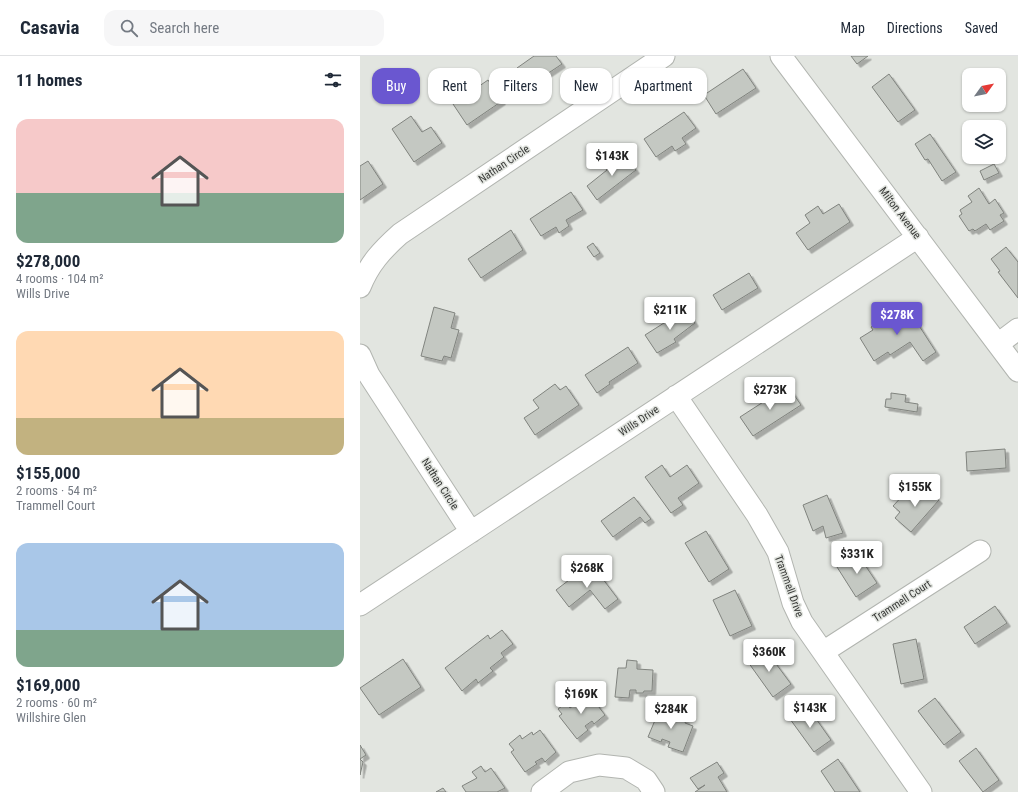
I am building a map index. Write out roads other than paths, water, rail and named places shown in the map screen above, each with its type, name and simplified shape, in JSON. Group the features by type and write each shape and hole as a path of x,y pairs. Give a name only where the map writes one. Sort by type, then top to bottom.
{"street":[{"name":"Nathan Circle","path":"360,287 366,271 381,250 400,234 664,56"},
{"name":"Milton Avenue","path":"781,56 1018,371"},
{"name":"Wills Drive","path":"360,605 918,237"},
{"path":"998,344 1018,329"},
{"name":"Nathan Circle","path":"360,354 370,375 471,532"},
{"name":"Trammell Drive","path":"676,396 757,515 778,552 793,603 802,622 921,792"},
{"name":"Trammell Court","path":"823,652 980,550"},
{"path":"542,792 569,772 599,766 626,768 646,780 654,792"}]}
